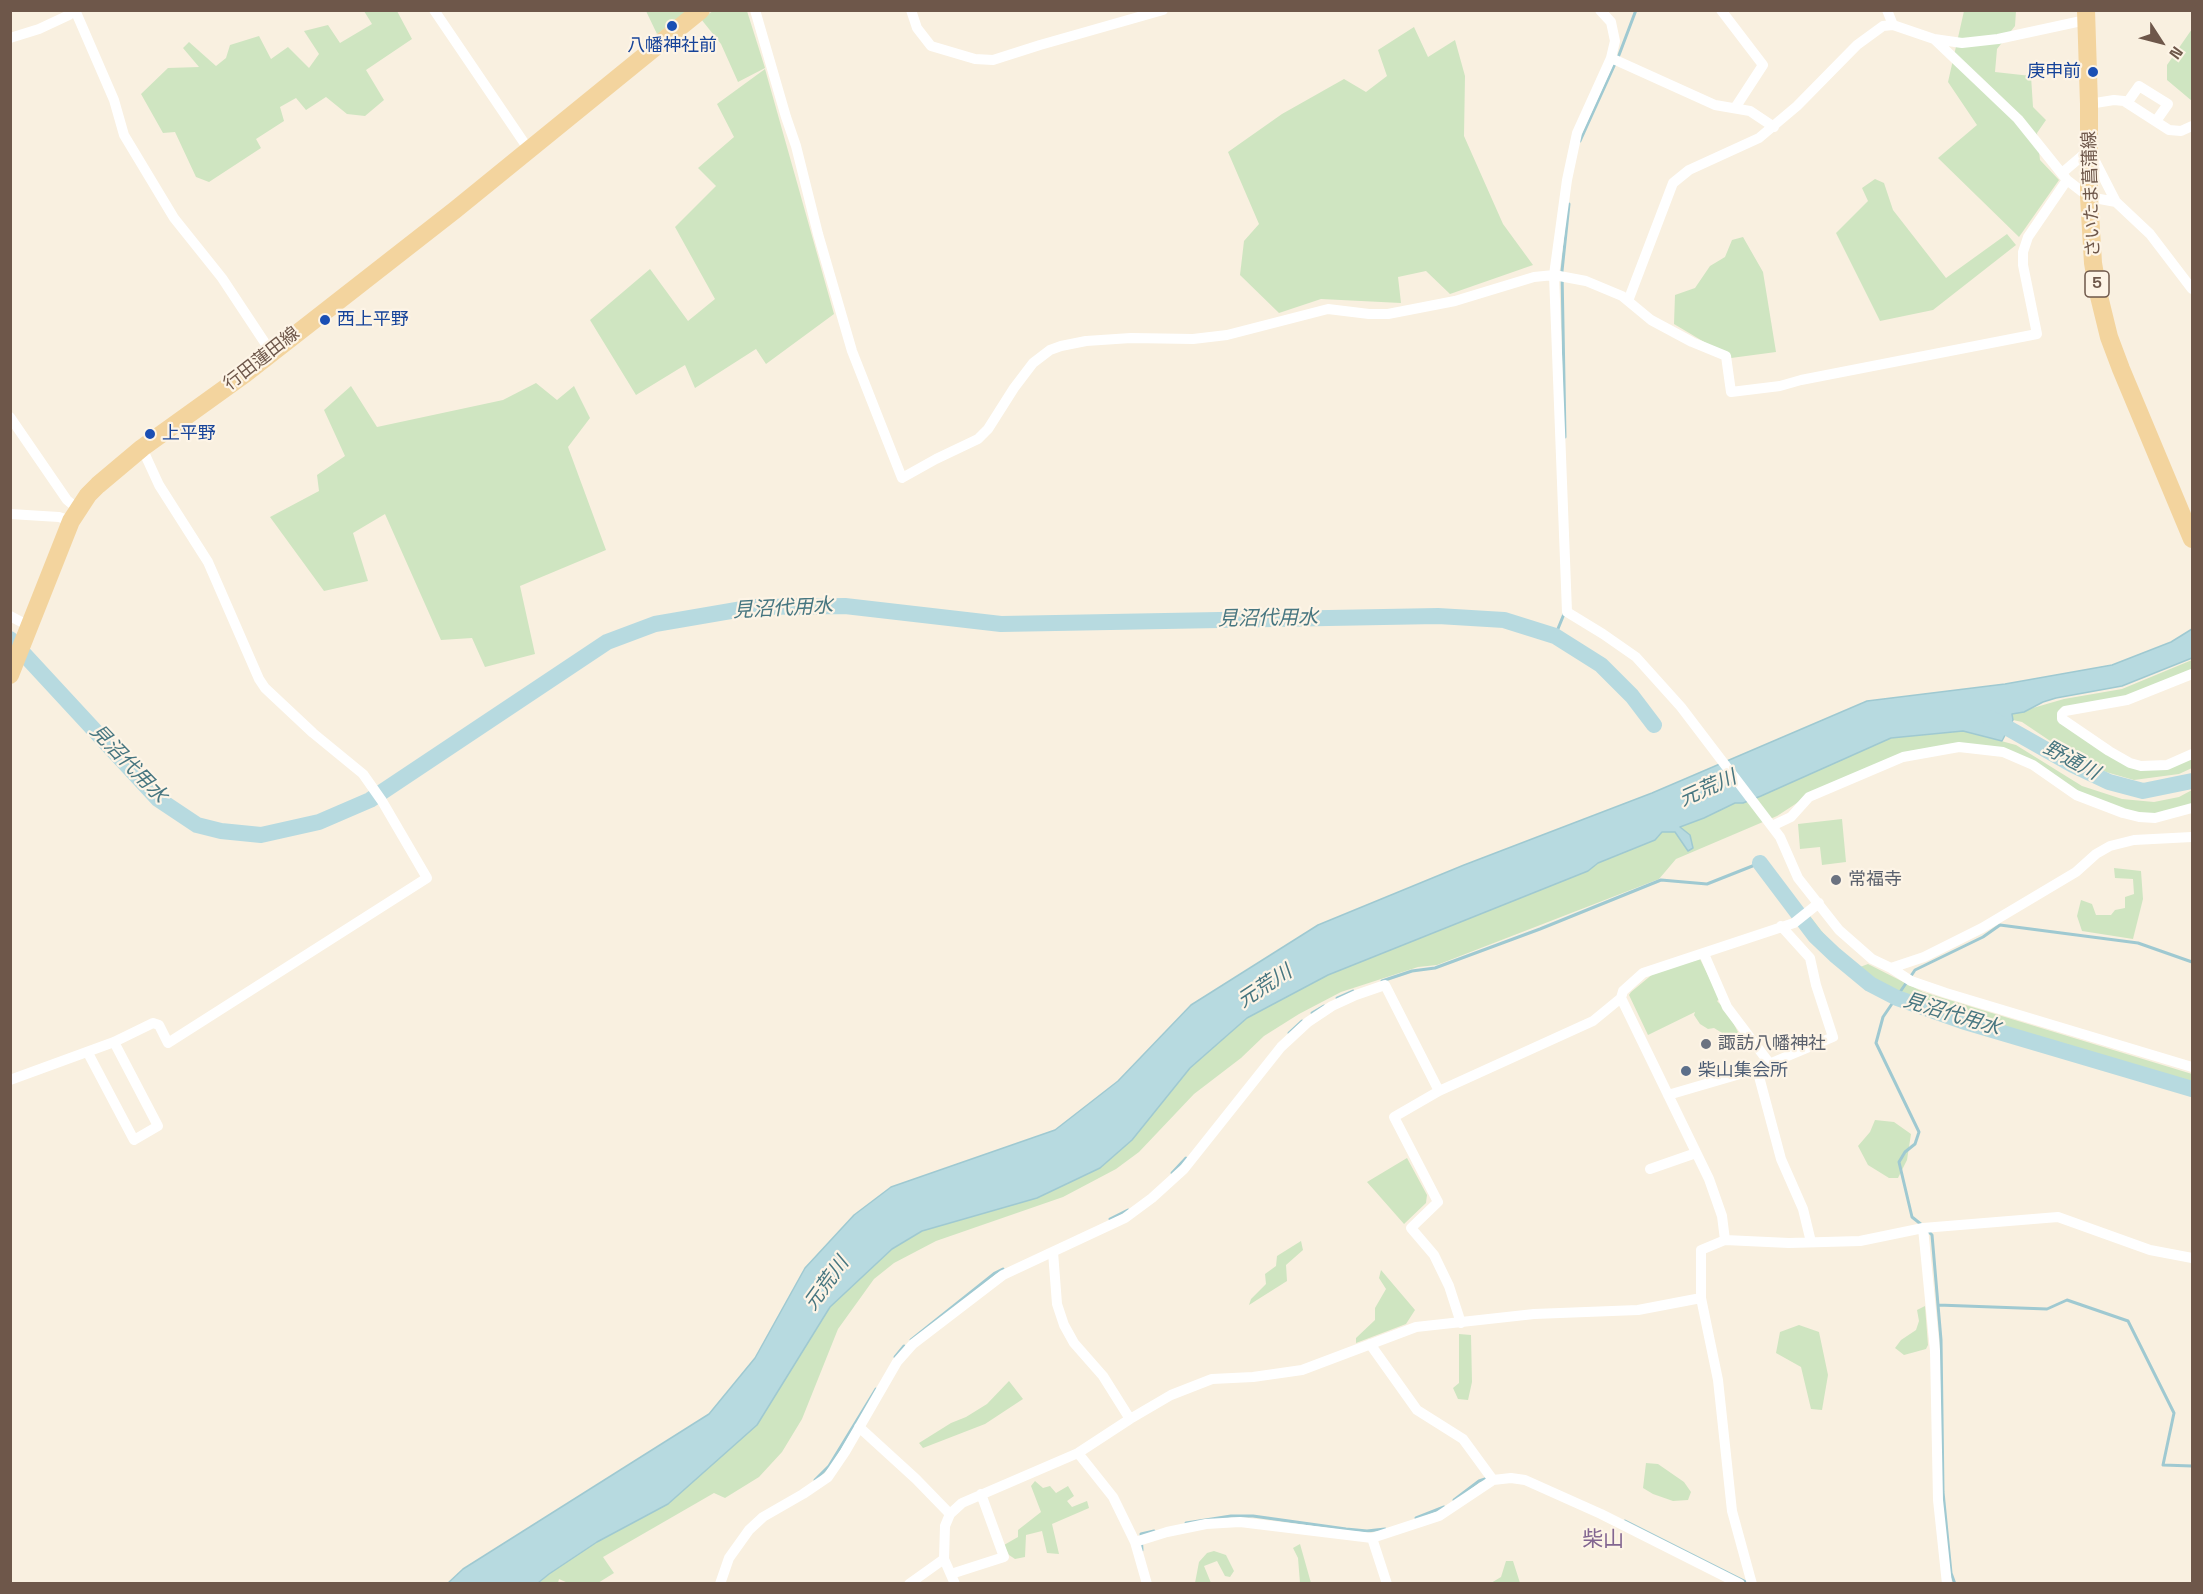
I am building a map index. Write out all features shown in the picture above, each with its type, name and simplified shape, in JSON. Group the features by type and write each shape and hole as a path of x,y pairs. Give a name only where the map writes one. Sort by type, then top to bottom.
{"main road":[{"name":"行田蓮田線","path":"10,675 75,515 98,485 142,448 245,374 455,210 701,10"},
{"name":"さいたま菖蒲線","path":"2089,14 2089,197 2093,263 2100,303 2109,337 2193,539"}],"street":[{"path":"10,38 39,29 75,10 114,100 124,135 174,218 222,278 271,352"},
{"path":"434,10 529,150"},
{"path":"755,10 796,146 818,234 852,351 902,478 978,439 1033,363 1061,345 1131,338 1193,339 1227,335 1328,309 1388,314 1455,301 1534,277 1554,275 1586,281 1622,296 1651,320 1692,342 1726,356 1731,392 1780,386 2037,334 2023,265 2023,252 2028,237 2065,176 2083,155 2089,155 2095,161 2116,202 2150,234 2193,289"},
{"path":"911,10 917,28 932,46 975,59 993,60 1163,10"},
{"path":"1600,10 1611,22 1615,41 1611,58 1577,133 1567,180 1554,275 1567,612 1636,657 1688,714 1770,823 1786,847 1798,878 1839,930 1872,959 1911,981 1946,993 2193,1067"},
{"path":"1721,10 1762,65 1735,108"},
{"path":"1887,10 1893,25"},
{"path":"1628,301 1673,183 1689,170 1759,138 1774,127 1857,45 1883,26 1893,25 1934,39 1962,42 1998,39 2089,14"},
{"path":"1934,39 2018,119 2065,176 2089,197 2116,202"},
{"path":"1611,58 1715,105 1750,111 1774,127"},
{"path":"2127,103 2139,86 2168,104 2156,121"},
{"path":"2089,104 2114,100 2127,103 2169,130 2181,131 2193,126"},
{"path":"10,417 75,515 59,517 10,514"},
{"path":"10,1080 88,1053 153,1023 159,1025 168,1043 428,878 382,801 363,774 313,733 265,688 259,679 208,562 159,485 142,448"},
{"path":"10,616 29,629"},
{"path":"2193,674 2127,700 2065,711 2062,714 2062,719 2130,763 2141,766 2167,765 2193,754"},
{"path":"1770,823 1791,817 1809,797 1903,757 1959,747 2003,752 2033,765 2076,795 2123,813 2155,818 2193,808"},
{"path":"1891,968 1924,957 1982,928 2076,872 2096,854 2110,846 2134,840 2193,837"},
{"path":"1461,1323 1449,1286 1434,1255 1411,1228 1438,1202 1394,1117 1439,1091 1593,1021 1621,998 1623,991 1643,973 1794,923 1819,903"},
{"path":"1668,1095 1758,1069 1833,1037 1816,986 1810,958 1781,926"},
{"path":"1704,954 1727,1007 1770,1064"},
{"path":"720,1584 729,1558 749,1530 763,1517 828,1477 897,1362 913,1344 1003,1275 1125,1218 1152,1198 1184,1169 1281,1047 1308,1022 1356,994 1385,985 1439,1091"},
{"path":"1621,998 1709,1179 1722,1216 1725,1240"},
{"path":"88,1053 134,1140 158,1126 114,1042"},
{"path":"1758,1069 1781,1159 1803,1209 1811,1242"},
{"path":"1650,1169 1696,1153"},
{"path":"1752,1584 1732,1511 1718,1380 1701,1298 1701,1251 1725,1240 1789,1243 1860,1241 1923,1228 2058,1217 2150,1250 2193,1258"},
{"path":"1923,1228 1935,1351 1938,1500 1947,1584"},
{"path":"1053,1252 1057,1304 1064,1325 1074,1343 1103,1376 1130,1419"},
{"path":"981,1494 1004,1557 953,1579 944,1559 945,1526 950,1514 962,1503 981,1494 1078,1453 1171,1395 1212,1379 1253,1377 1302,1370 1416,1328 1534,1314 1638,1310 1701,1298"},
{"path":"1370,1344 1417,1410 1463,1439 1493,1480"},
{"path":"859,1427 916,1479 950,1514"},
{"path":"1078,1453 1113,1497 1135,1542 1147,1584"},
{"path":"1135,1542 1167,1532 1206,1524 1240,1522 1372,1538 1439,1516 1493,1480 1511,1478 1525,1480 1601,1514 1740,1584"},
{"path":"1372,1538 1387,1584"},
{"path":"909,1584 944,1559"}],"green space":[{"path":"364,11 397,11 412,39 366,70 384,100 365,116 347,114 326,97 306,110 296,98 280,107 284,121 256,139 261,148 209,182 196,177 175,132 163,133 141,94 168,68 199,67 183,48 189,42 216,66 226,58 230,45 259,36 271,59 288,47 309,68 319,54 304,31 328,25 340,43 372,24"},
{"path":"646,11 690,11 657,34"},
{"path":"713,11 747,11 765,68 738,82 721,44 701,19"},
{"path":"1964,11 2016,11 2015,26 1997,49 1995,72 2031,76 2033,107 2046,120 2037,133 2040,160 2059,180 2019,237 1938,158 1977,125 1948,82"},
{"path":"1414,27 1428,57 1455,40 1465,76 1464,136 1503,224 1533,265 1450,294 1426,271 1398,277 1401,303 1321,299 1279,313 1240,275 1244,241 1259,224 1228,152 1282,114 1344,79 1366,92 1387,76 1378,50"},
{"path":"2192,29 2192,101 2167,80 2167,65"},
{"path":"765,69 834,314 766,364 756,349 695,388 685,365 636,395 590,320 650,269 688,321 715,299 675,227 716,186 698,168 734,137 717,104"},
{"path":"1875,179 1884,183 1893,210 1946,278 2007,234 2016,245 1933,310 1880,321 1836,233 1868,201 1862,188"},
{"path":"1743,237 1763,272 1776,352 1731,358 1674,324 1675,295 1695,288 1710,266 1725,257 1732,240"},
{"path":"536,383 557,400 574,386 590,418 568,447 606,550 520,586 535,654 485,667 472,638 441,640 385,514 353,533 368,581 324,591 270,517 319,491 317,475 345,456 324,410 351,386 377,427 503,400"},
{"path":"2192,660 2192,670 2129,696 2060,715 2137,768 2192,758 2192,768 2179,774 2134,780 2106,772 2077,759 2022,722 2013,720 2012,714 2064,699 2122,689"},
{"path":"1964,731 2016,745 2082,786 2122,799 2154,802 2179,797 2192,790 2192,807 2161,815 2131,812 2077,792 2007,749 1904,754 1797,803 1777,816 1676,859 1659,879 1437,965 1418,967 1341,992 1264,1036 1241,1058 1194,1094 1139,1152 1116,1169 1063,1197 936,1241 894,1263 874,1279 838,1329 802,1419 782,1452 759,1477 725,1498 714,1493 603,1557 614,1573 598,1583 568,1583 559,1579 558,1583 538,1584 597,1542 668,1504 756,1425 830,1307 892,1249 922,1231 1100,1168 1132,1140 1190,1068 1247,1018 1328,975 1588,871 1598,863 1655,840 1662,832 1675,831 1688,851 1687,834 1680,827 1735,803 1743,803 1761,796 1891,738"},
{"path":"1842,819 1846,862 1822,865 1820,847 1800,849 1798,824"},
{"path":"2114,868 2141,871 2143,899 2133,939 2082,931 2077,916 2081,900 2092,904 2096,915 2111,915 2115,910 2125,908 2125,897 2134,894 2133,879 2115,878"},
{"path":"1810,916 1827,938 1860,967 1868,964 1923,992 2192,1074 2192,1084 1906,997 1881,984 1840,955 1807,919"},
{"path":"1700,959 1720,999 1717,1001 1727,1011 1738,1032 1732,1039 1714,1028 1708,1029 1700,1024 1694,1015 1695,1012 1648,1035 1629,995 1631,992 1654,973"},
{"path":"1875,1120 1894,1122 1911,1134 1907,1160 1898,1178 1889,1178 1868,1165 1858,1146 1870,1132"},
{"path":"1407,1158 1427,1195 1426,1203 1404,1224 1367,1182"},
{"path":"1301,1241 1303,1250 1286,1265 1287,1281 1249,1305 1251,1299 1266,1284 1265,1274 1276,1266 1277,1256"},
{"path":"1381,1270 1415,1310 1406,1324 1356,1343 1356,1338 1375,1320 1375,1308 1386,1289 1379,1278"},
{"path":"1925,1306 1928,1345 1926,1349 1904,1355 1895,1348 1901,1340 1916,1330 1919,1321 1917,1310"},
{"path":"1799,1325 1819,1332 1828,1375 1822,1410 1811,1409 1801,1367 1776,1353 1780,1332"},
{"path":"1459,1334 1471,1335 1472,1382 1468,1400 1458,1399 1453,1388 1459,1383"},
{"path":"1009,1381 1023,1399 985,1424 923,1448 919,1443 987,1404"},
{"path":"1646,1463 1658,1464 1684,1482 1691,1492 1688,1500 1673,1501 1643,1488"},
{"path":"1035,1481 1043,1488 1050,1486 1056,1493 1068,1486 1074,1496 1067,1501 1072,1507 1087,1501 1089,1508 1052,1524 1059,1554 1047,1553 1042,1531 1026,1535 1025,1557 1015,1559 1009,1555 1004,1545 1018,1537 1018,1530 1041,1512 1031,1486"},
{"path":"1300,1544 1311,1583 1300,1583 1298,1558 1293,1548"},
{"path":"1214,1551 1226,1555 1234,1571 1230,1577 1225,1576 1217,1561 1204,1566 1211,1583 1195,1583 1199,1562 1207,1553"},
{"path":"1506,1561 1513,1561 1520,1583 1491,1583 1501,1577"}],"water":[{"name":"元荒川","path":"2192,629 2192,658 2122,686 2056,698 2024,712 2012,714 2013,720 2002,741 1963,731 1891,738 1761,796 1743,803 1735,803 1680,827 1690,835 1693,848 1688,851 1675,832 1662,832 1655,840 1598,863 1588,871 1328,975 1247,1018 1190,1068 1132,1140 1100,1168 1037,1198 922,1231 892,1249 830,1307 757,1425 668,1504 597,1542 538,1583 447,1584 463,1569 709,1414 755,1358 805,1268 854,1215 891,1187 1055,1130 1118,1081 1191,1005 1318,925 1464,865 1652,793 1867,701 2005,684 2112,665 2171,642"}],"waterway":[{"path":"1580,141 1619,55 1636,10"},
{"path":"1565,437 1562,271 1569,204"},
{"name":"見沼代用水","path":"10,639 158,799 197,825 221,831 261,835 319,822 370,800 607,642 655,624 754,607 845,606 1001,624 1438,616 1504,620 1555,636 1601,665 1632,696 1654,725"},
{"path":"1555,636 1564,614"},
{"name":"見沼代用水","path":"1001,624 1438,616 1504,620 1555,636 1601,665 1632,696 1654,725"},
{"name":"野通川","path":"1990,718 2073,765 2109,782 2143,791 2192,781"},
{"path":"1382,981 1412,971 1435,968 1661,880 1707,884 1760,863"},
{"name":"見沼代用水","path":"1760,863 1815,936 1870,984 1897,998 1962,1021 2192,1089"},
{"path":"1922,1225 1912,1217 1899,1162 1905,1152 1915,1144 1919,1132 1876,1043 1883,1017 1915,970 1983,937 2000,925 2138,943 2192,962"},
{"path":"1337,998 1353,991"},
{"path":"1312,1013 1324,1006"},
{"path":"1289,1033 1302,1021"},
{"path":"1172,1173 1186,1158"},
{"path":"1110,1219 1128,1210"},
{"path":"1929,1232 1932,1235 1941,1340 1943,1492 1951,1573 1955,1584"},
{"path":"911,1340 1003,1269"},
{"path":"1938,1305 2047,1309 2067,1300 2128,1321 2174,1413 2163,1465 2192,1466"},
{"path":"895,1357 904,1346"},
{"path":"815,1480 829,1466 876,1389"},
{"path":"1454,1500 1479,1481 1488,1478"},
{"path":"1416,1518 1444,1507"},
{"path":"1186,1523 1231,1516 1253,1516 1346,1529 1367,1531 1385,1529"},
{"path":"1625,1521 1748,1583"},
{"path":"1142,1550 1141,1534 1154,1531"}],"place":[{"name":"八幡神社前","path":"672,26"},
{"name":"庚申前","path":"2093,72"},
{"name":"西上平野","path":"325,320"},
{"name":"上平野","path":"150,434"},
{"name":"常福寺","path":"1836,880"},
{"name":"諏訪八幡神社","path":"1706,1044"},
{"name":"柴山集会所","path":"1686,1071"}],"district":[{"name":"柴山","path":"1603,1540"}]}
